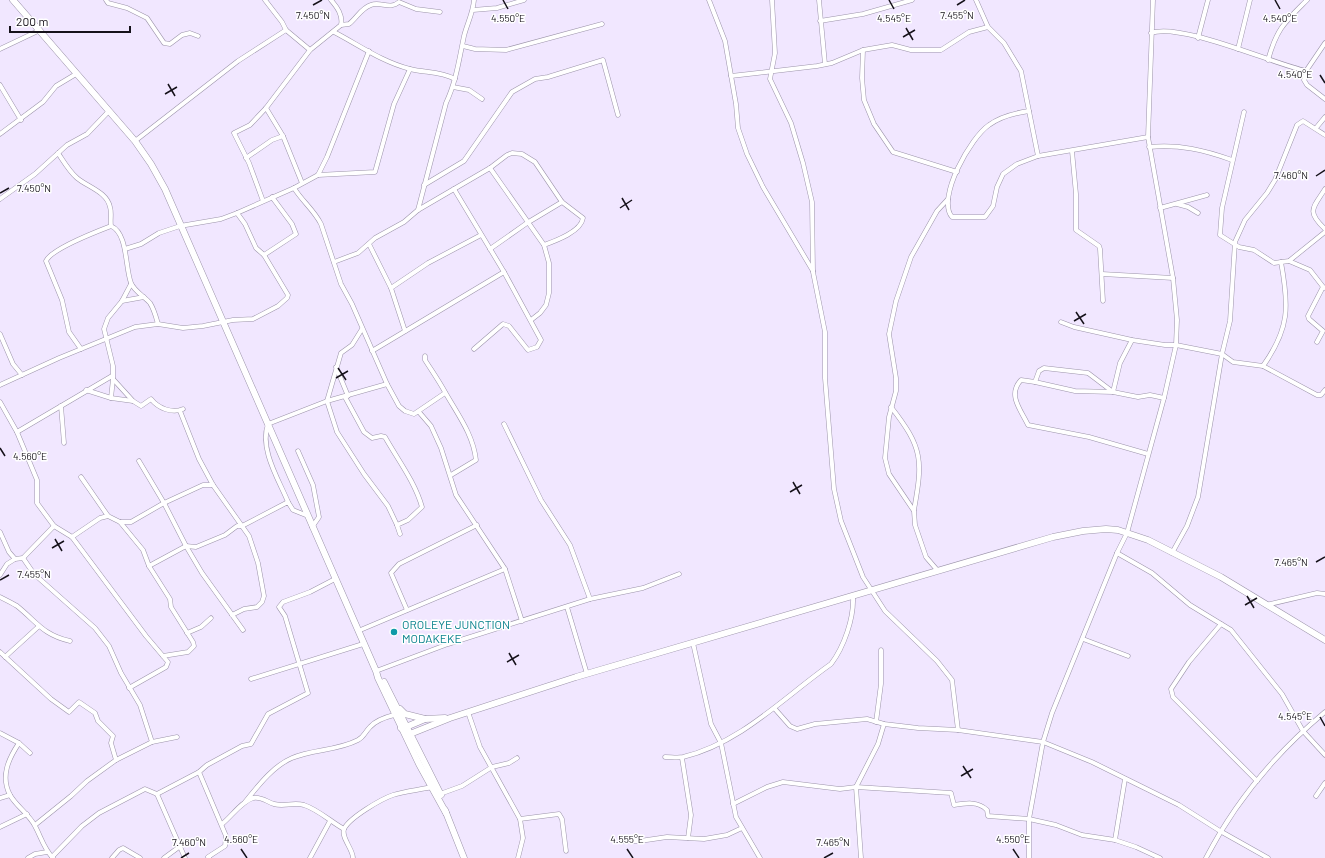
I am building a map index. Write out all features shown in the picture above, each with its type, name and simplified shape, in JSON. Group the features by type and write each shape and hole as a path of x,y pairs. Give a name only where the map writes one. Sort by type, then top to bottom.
{"main road":[{"path":"13,0 41,30 76,74 135,142 151,164 165,189 394,714 420,756 440,794 464,858"},
{"path":"405,731 421,730 450,718 587,674 1053,537 1083,531 1106,529 1127,533 1148,540 1221,577 1325,640"},
{"path":"376,671 396,705 405,731 446,813"},
{"path":"396,705 405,714 425,719 450,718"},
{"path":"405,731 425,719"},
{"path":"420,756 417,743 421,730"}],"street":[{"path":"106,0 108,3 127,8 147,18 164,43 167,44 190,33 198,36"},
{"path":"265,0 282,22 286,30 310,50"},
{"path":"263,201 246,158 234,133 250,125 266,108 310,50 334,32 341,24 341,15 331,0"},
{"path":"418,210 446,103 453,87 464,36 473,10 474,0"},
{"path":"473,10 497,8 524,0"},
{"path":"709,0 725,41 738,128 747,154 762,187 813,272"},
{"path":"772,0 775,52 770,79 791,123 803,163 812,202 813,272 825,332 826,378 834,490 841,521 864,577 885,611 947,671 952,680 958,730"},
{"path":"819,0 825,64"},
{"path":"820,20 863,14 912,0"},
{"path":"976,0 988,27 1004,43 1021,71 1038,156"},
{"path":"1030,858 1029,819 1044,742 1052,713 1117,553 1127,533 1164,398 1176,345 1177,320 1173,278 1148,137 1153,0"},
{"path":"1198,38 1208,0"},
{"path":"1238,49 1250,0"},
{"path":"1268,60 1273,41 1280,27 1306,0"},
{"path":"341,24 349,24 365,8 373,4 391,6 399,2 416,9 440,12"},
{"path":"463,46 475,49 506,50 602,24"},
{"path":"731,76 825,64 863,50 892,45 911,50 941,50 969,32 988,27"},
{"path":"0,49 41,30"},
{"path":"135,142 238,61 286,30"},
{"path":"1151,33 1165,30 1198,38 1306,71"},
{"path":"334,32 379,58 410,69 445,73 455,79"},
{"path":"1325,43 1306,71 1304,80 1307,85 1325,99"},
{"path":"863,50 862,78 864,100 874,124 893,152 956,172"},
{"path":"318,174 327,157 369,51"},
{"path":"424,185 464,160 512,92 535,79 548,77 603,60 618,115"},
{"path":"125,249 141,244 159,233 180,226 221,219 237,214 294,188 318,174 375,172 394,104 410,69"},
{"path":"0,134 21,120 43,102 56,86 76,74"},
{"path":"0,85 21,120"},
{"path":"453,87 469,90 482,99"},
{"path":"266,108 284,136 302,183"},
{"path":"0,199 36,174 67,145 87,134 109,111"},
{"path":"1029,111 998,118 987,126 973,141 956,172 948,199 949,213 952,217 985,217 993,206 997,187 1004,174 1010,167 1038,156 1148,137"},
{"path":"1244,112 1222,208 1220,235 1244,248 1254,250 1274,262 1289,261 1310,270 1324,288 1308,316 1323,331 1317,342"},
{"path":"1316,128 1325,117"},
{"path":"1172,553 1187,526 1198,497 1222,354 1230,321 1235,242 1245,220 1267,193 1275,180 1297,125 1303,121 1325,135"},
{"path":"246,158 272,140 284,136"},
{"path":"1150,147 1171,145 1192,147 1232,160"},
{"path":"1072,151 1076,194 1075,225 1079,234 1099,246 1103,301"},
{"path":"58,153 67,168 76,178 99,192 107,200 110,206 111,226"},
{"path":"334,262 358,253 375,238 404,222 418,210 490,168 507,155 522,154 529,157 535,162 562,202 581,216 582,221 575,230 556,241 544,245"},
{"path":"490,168 527,223 544,245 549,263 549,293 546,305 540,313 531,320"},
{"path":"294,188 302,201 317,216 327,239 341,284 352,304 386,384 399,406 404,411 414,414 445,393"},
{"path":"454,189 504,272 541,340 540,345 531,351 526,349 509,326 503,324 474,349"},
{"path":"1325,189 1315,204 1313,215 1314,219 1325,229"},
{"path":"1160,208 1207,195"},
{"path":"264,255 296,234 292,224 272,197"},
{"path":"914,511 889,474 885,458 891,407 896,391 896,378 889,334 896,301 910,257 937,211 948,199"},
{"path":"490,249 527,223 562,202"},
{"path":"1177,204 1188,207 1198,214"},
{"path":"0,385 106,338 135,327 158,324 183,328 254,319 278,306 287,298 288,295 264,255 256,248 245,224 237,214"},
{"path":"111,226 115,227 119,233 125,249 131,284 151,304 158,324"},
{"path":"81,349 69,332 62,300 46,261 48,257 67,245 111,226"},
{"path":"1289,261 1325,232"},
{"path":"391,288 428,263 481,235"},
{"path":"369,244 391,288 405,330"},
{"path":"1263,366 1274,351 1287,313 1287,295 1281,262"},
{"path":"372,351 504,272"},
{"path":"1102,274 1173,278"},
{"path":"111,398 112,366 104,329 108,318 122,302 131,284"},
{"path":"122,302 144,297"},
{"path":"1061,322 1074,327 1132,340 1165,345 1176,345 1222,354 1233,362 1263,366 1317,395 1320,395 1325,390"},
{"path":"362,329 352,344 341,353 327,401 337,432 364,474 388,506 400,534"},
{"path":"0,334 1,341 13,364 22,375"},
{"path":"1113,392 1120,363 1132,340"},
{"path":"425,356 425,360 459,413 473,442 476,454 476,460 451,475"},
{"path":"336,367 346,396 368,436 372,438 381,436 385,438 420,499 422,507 408,520 397,525"},
{"path":"1035,382 1039,371 1044,368 1088,373 1113,392"},
{"path":"17,432 86,390 112,377"},
{"path":"112,377 133,401 141,406 150,399 156,406 168,410 182,410 199,459 213,485 242,526 254,548 264,596 262,602 257,607 244,609 232,615"},
{"path":"1148,454 1089,437 1028,425 1014,400 1017,388 1021,380 1075,391 1113,392 1138,397 1150,395 1164,398"},
{"path":"308,516 293,510 288,502 268,452 265,431 268,424 327,401 386,384"},
{"path":"86,390 111,398 133,401"},
{"path":"0,402 17,432 37,480 37,503 54,526 72,537 168,662 166,667 128,688"},
{"path":"60,406 64,443"},
{"path":"891,407 907,427 918,449 920,477 914,511 920,542 926,557 938,571"},
{"path":"419,412 431,426 451,475 456,495 505,569 522,621"},
{"path":"504,424 541,500 570,545 590,599"},
{"path":"298,451 314,485 319,517 312,528"},
{"path":"139,462 164,503 186,546 243,630"},
{"path":"81,477 108,516 120,522 143,550 149,566 170,599 171,607 193,642 194,646 188,652 163,656"},
{"path":"120,522 131,522 164,503 204,485 213,485"},
{"path":"149,566 186,546 196,547 226,535 237,526 242,526 288,502"},
{"path":"72,537 100,518 108,516"},
{"path":"407,610 391,573 399,564 477,525"},
{"path":"0,575 7,564 15,559 23,558 54,526"},
{"path":"0,532 9,552 15,559"},
{"path":"1117,553 1152,573 1190,605 1231,630 1282,694 1303,731 1325,755"},
{"path":"23,558 34,574 95,628 110,646 128,688 140,705 152,742"},
{"path":"358,632 505,569"},
{"path":"376,671 448,644 590,599 643,588 679,574"},
{"path":"157,794 199,772 207,765 242,746 251,744 268,714 308,693 285,616 279,607 283,602 310,592 335,578"},
{"path":"1266,605 1317,592 1325,594"},
{"path":"665,757 682,758 721,743 775,709 831,664 837,656 851,615 853,596"},
{"path":"0,597 17,606 38,627 57,638 70,641"},
{"path":"567,607 587,674"},
{"path":"187,633 201,627 212,618"},
{"path":"1221,624 1189,662 1172,689 1172,693 1173,697 1257,781"},
{"path":"5,657 38,627"},
{"path":"1083,639 1128,656"},
{"path":"693,643 712,724 721,743 733,804 742,828 760,858"},
{"path":"251,679 363,644"},
{"path":"876,722 881,684 881,650"},
{"path":"0,652 51,699 70,712 79,702 95,713 98,721 113,736 111,743 116,760"},
{"path":"775,709 790,726 797,729 815,724 867,719 884,724 918,728 958,730 1044,742 1092,762 1179,805 1220,831 1268,858"},
{"path":"468,712 480,747 492,767 502,790 520,819 523,838 518,858"},
{"path":"1206,858 1220,831 1270,764 1303,731 1325,712"},
{"path":"222,824 232,816 260,784 277,768 292,758 342,747 359,740 370,726 382,718 394,714"},
{"path":"860,858 856,787 878,744 884,724"},
{"path":"0,733 19,743 30,753"},
{"path":"35,826 72,796 87,781 116,760 152,742 177,737"},
{"path":"19,743 8,760 6,770 6,781 10,795 27,814 35,826 47,852 52,858 82,826 100,813 145,789 157,794 185,858"},
{"path":"440,794 462,786 492,767 509,763 517,758"},
{"path":"682,758 691,815 688,838"},
{"path":"199,772 226,836 225,846 208,856 209,858"},
{"path":"1115,840 1125,779"},
{"path":"733,804 767,787 783,782 840,789 856,787 952,793 954,805 969,802 984,807 987,810 988,816 1029,819 1056,825 1082,835 1115,840 1136,847 1160,858"},
{"path":"1316,796 1325,783"},
{"path":"353,858 353,852 344,836 344,829 358,816 393,795 432,787"},
{"path":"0,798 10,795"},
{"path":"245,802 254,798 285,806 294,804 305,806 321,813 330,822 344,829"},
{"path":"0,827 27,814"},
{"path":"520,819 560,814 562,818 566,851"},
{"path":"310,858 330,822"},
{"path":"622,841 640,841 667,837 704,839 727,835 742,828"},
{"path":"164,858 179,847"},
{"path":"112,858 118,850 122,848 140,858"},
{"path":"28,858 35,854 47,852"}],"place":[{"name":"OROLEYE JUNCTION MODAKEKE","path":"394,632"}]}
